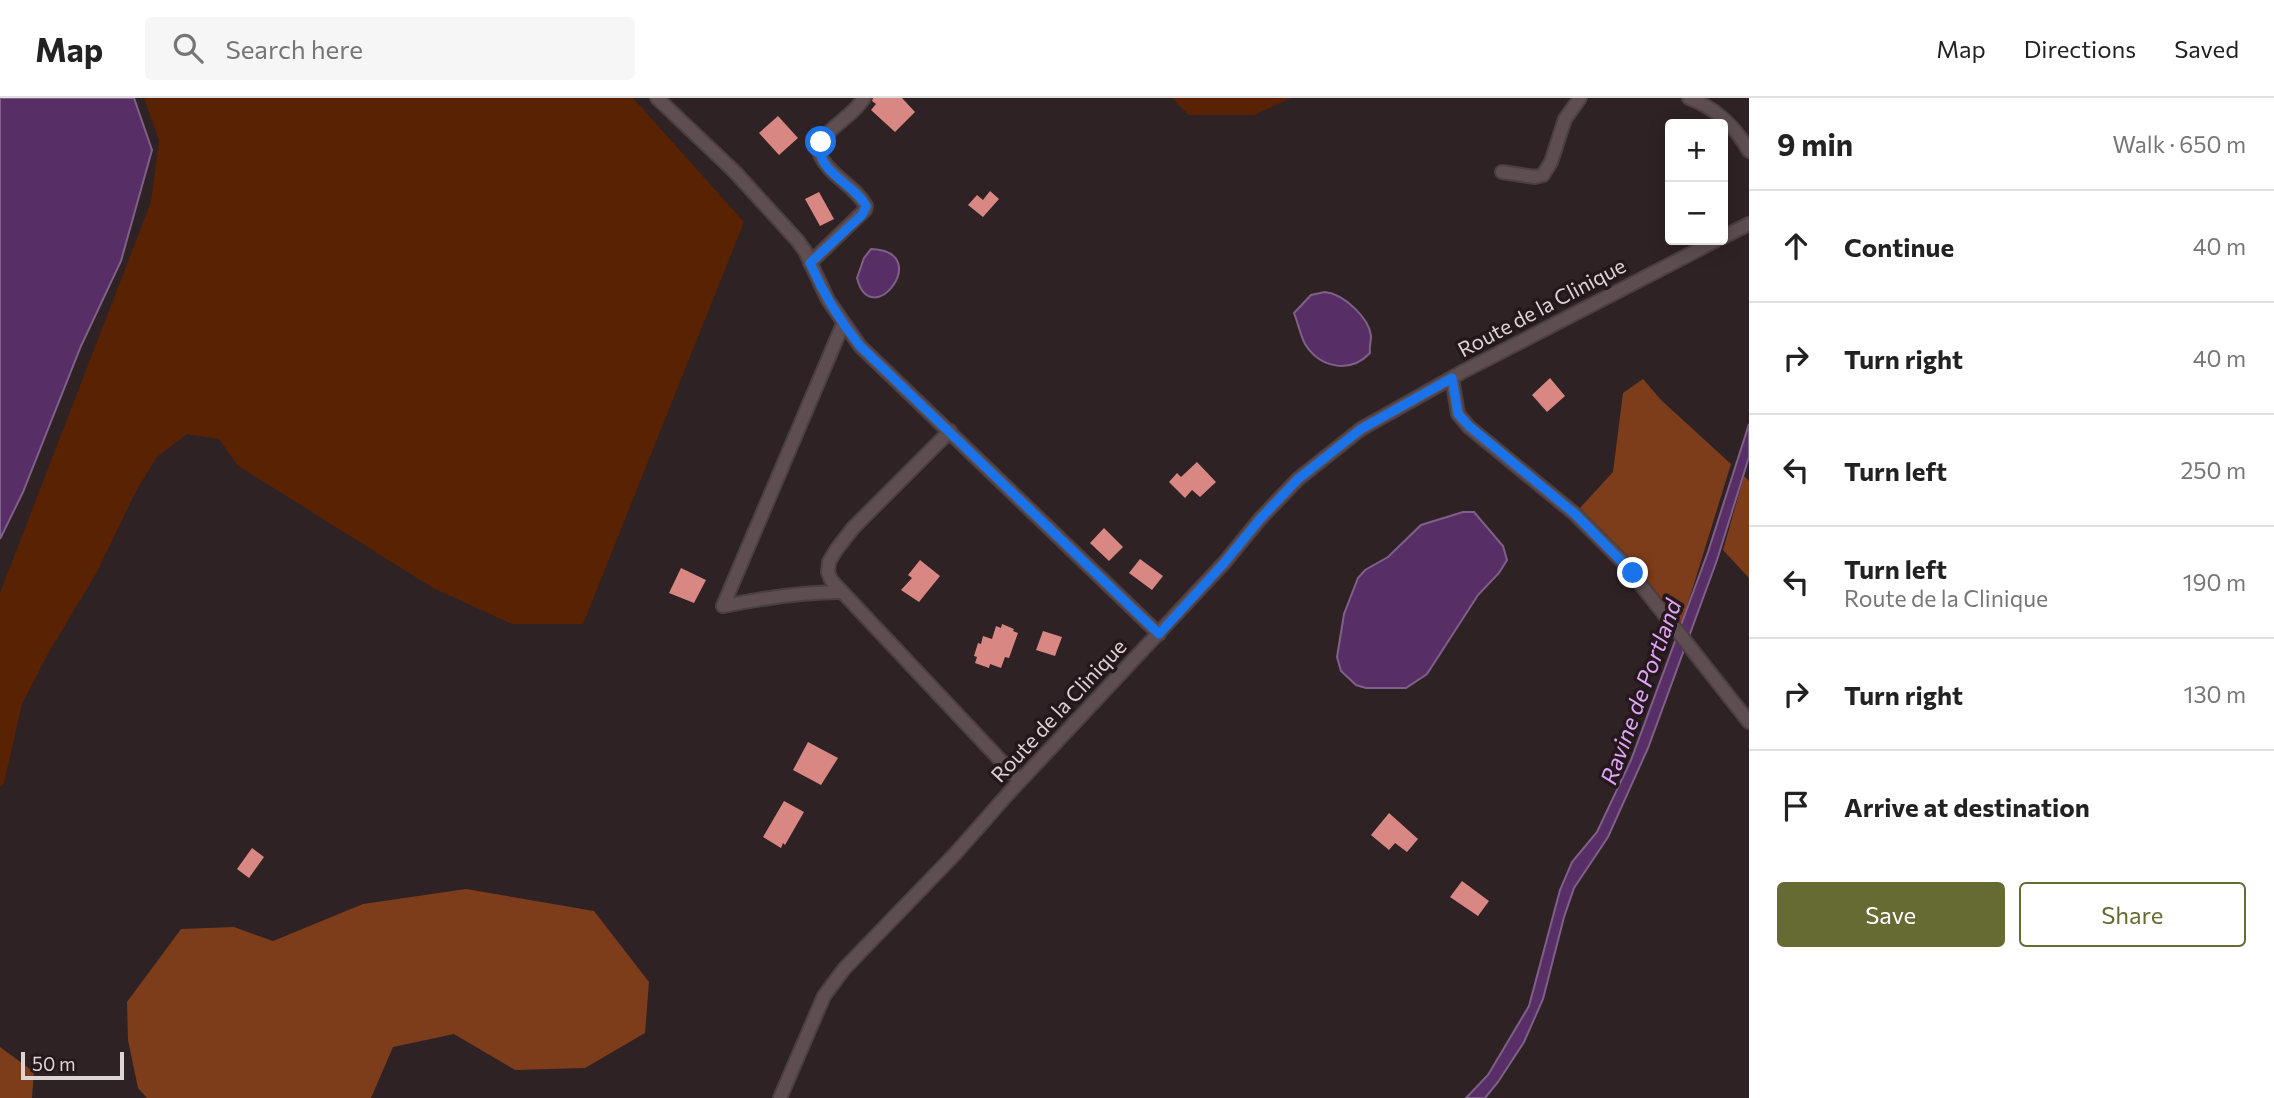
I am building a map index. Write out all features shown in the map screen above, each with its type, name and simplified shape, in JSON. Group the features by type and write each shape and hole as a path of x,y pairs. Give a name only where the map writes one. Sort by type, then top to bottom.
{"street":[{"path":"657,98 735,172 797,240 828,300 860,346 1159,634"},
{"path":"810,263 865,210 863,201 838,178 822,160 819,152 825,135 857,109 864,98"},
{"path":"1502,172 1535,177 1543,175 1551,162 1565,119 1580,98"},
{"path":"1689,98 1707,105 1726,120 1749,151"},
{"path":"1728,234 1749,224"},
{"name":"Route de la Clinique","path":"780,1098 817,1010 831,984 1159,634 1298,479 1361,429 1452,378 1707,245"},
{"path":"842,592 770,596 723,606 843,324"},
{"path":"1452,378 1458,414 1575,514 1633,573 1749,722"},
{"path":"950,431 853,528 829,562 828,572 831,580 842,592 1020,781"}],"shaded area":[{"path":"0,98 134,98 152,150 121,261 81,346 23,492 0,539"},
{"path":"144,98 633,98 744,222 583,624 512,624 433,588 237,465 219,439 187,434 157,457 136,491 97,572 49,652 22,704 4,783 0,787 0,593 151,202 159,140"},
{"path":"1172,98 1291,98 1254,115 1189,115"},
{"path":"871,249 889,253 898,262 898,274 893,285 884,294 874,297 864,293 857,278 864,258"},
{"path":"1325,292 1347,302 1366,321 1371,336 1370,353 1354,364 1345,366 1327,363 1311,352 1303,340 1294,313 1311,295"},
{"path":"1643,379 1661,400 1731,464 1681,626 1627,555 1579,509 1613,472 1623,393"},
{"path":"1749,424 1749,457 1717,560 1648,748 1608,837 1574,888 1543,999 1524,1042 1498,1082 1485,1098 1466,1098 1488,1075 1529,1006 1560,890 1572,862 1597,832 1631,760 1708,552"},
{"path":"1744,476 1749,481 1749,578 1723,550"},
{"path":"1463,512 1474,512 1503,546 1507,560 1499,573 1478,595 1427,674 1406,688 1366,688 1356,685 1341,671 1337,657 1344,614 1358,578 1365,570 1388,557 1421,525"},
{"path":"466,889 594,911 649,982 645,1033 585,1068 515,1070 454,1034 393,1047 371,1098 147,1098 138,1088 128,1040 127,1002 181,929 234,927 273,941 363,904"},
{"path":"0,1047 34,1072 32,1098 0,1098"}],"building":[{"path":"873,98 902,98 915,112 895,132 871,110 876,104 872,101"},
{"path":"778,116 798,138 779,155 759,133"},
{"path":"990,191 999,199 983,217 968,205 977,195 983,200"},
{"path":"819,192 834,219 820,226 805,199"},
{"path":"1550,378 1565,396 1547,412 1532,395"},
{"path":"1197,462 1216,482 1200,497 1192,490 1185,498 1169,482 1177,473 1181,477"},
{"path":"1104,528 1123,547 1109,561 1090,543"},
{"path":"1140,559 1163,576 1152,590 1129,573"},
{"path":"920,560 940,576 919,602 901,590 912,578 908,575"},
{"path":"681,568 706,580 694,603 669,593"},
{"path":"1002,624 1018,633 1009,658 1005,657 1001,668 990,664 989,668 975,663 978,643 981,644 983,636 992,639 996,626 1001,628"},
{"path":"1043,631 1062,637 1055,656 1036,650"},
{"path":"808,742 838,758 821,785 793,770"},
{"path":"784,801 804,812 781,848 763,837"},
{"path":"1389,813 1418,839 1407,852 1395,843 1389,850 1371,835"},
{"path":"252,848 264,857 249,878 237,869"},
{"path":"1462,881 1489,901 1478,916 1450,897"}],"route":[{"path":"821,142 819,152 822,160 866,206 862,215 810,263 843,324 860,346 1159,634 1298,479 1361,429 1452,378 1458,414 1469,426 1575,514 1633,573"}],"water label":[{"name":"Ravine de Portland","path":"1641,692"}]}
